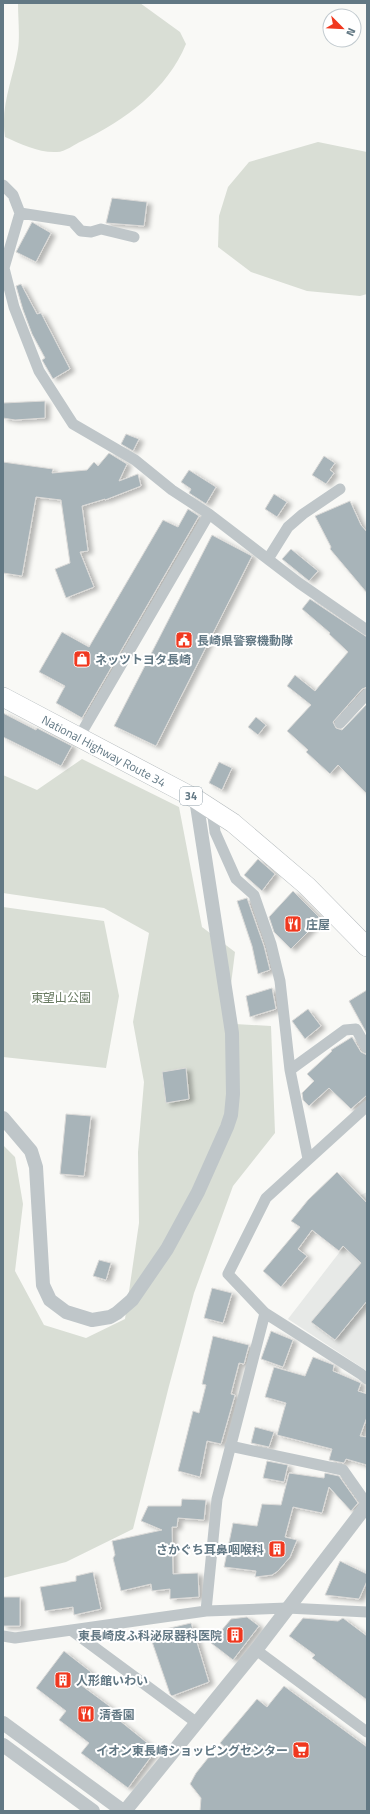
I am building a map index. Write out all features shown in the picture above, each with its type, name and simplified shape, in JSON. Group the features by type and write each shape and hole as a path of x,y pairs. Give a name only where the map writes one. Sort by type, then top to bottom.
{"highway":[{"name":"National Highway Route 34","path":"3,697 196,799 233,823 307,886 367,947"}],"street":[{"path":"3,185 13,195 20,213 4,268 14,307 40,370 55,397 73,424 135,460 172,490 209,514 268,559 367,630"},
{"path":"20,213 72,221 82,231 91,232 101,229 134,237"},
{"path":"268,559 288,527 303,514 340,489"},
{"path":"80,737 209,514"},
{"path":"340,723 367,694"},
{"path":"3,1118 31,1151 36,1167 43,1285 50,1300 66,1312 82,1318 92,1320 110,1317 132,1300 167,1249 198,1192 217,1151 231,1115 233,1094 232,1033 196,799"},
{"path":"212,810 215,832 236,878 254,895 271,944 280,981 290,1070 308,1159"},
{"path":"290,1070 345,1030 356,1030 367,1048"},
{"path":"367,1106 266,1198 228,1274 265,1313 367,1379"},
{"path":"206,1611 217,1498 265,1313"},
{"path":"3,1723 124,1811 197,1723 256,1650 367,1504 343,1470 230,1446"},
{"path":"3,1636 15,1638 206,1611 287,1608 367,1612"},
{"path":"71,1630 197,1723"},
{"path":"256,1650 367,1732"},
{"path":"3,1745 93,1811"}],"shaded area":[{"path":"367,1192 367,1371 288,1319 359,1227 337,1207"}],"green space":[{"path":"18,3 140,3 180,32 186,44 178,61 168,76 143,102 129,113 98,133 63,151 50,152 37,150 5,137 4,114 19,44"},
{"path":"318,142 367,152 367,294 360,296 307,291 251,272 218,247 219,216 228,187 249,162"},
{"path":"82,759 179,807 202,927 235,952 229,1000 235,1024 271,1026 275,1133 233,1186 194,1293 133,1529 66,1562 3,1578 3,1145 15,1157 23,1204 15,1271 44,1325 86,1338 125,1319 139,1223 138,1152 144,1082 133,1022 149,933 104,908 3,893 3,775 37,790"},
{"name":"東望山公園","path":"3,907 104,921 119,996 106,1068 3,1057"}],"building":[{"path":"112,198 147,202 144,226 106,223"},
{"path":"32,222 51,233 36,262 16,252"},
{"path":"21,284 37,314 41,313 70,369 53,379 42,360 45,358 32,334 23,310 16,286"},
{"path":"45,401 45,418 15,420 3,418 3,403"},
{"path":"126,434 139,439 133,451 121,444"},
{"path":"109,453 127,464 119,481 138,474 141,486 105,500 82,506 88,551 80,552 94,587 66,598 55,569 70,563 61,500 36,497 22,576 3,573 3,462 53,469 52,473 87,470 94,462 98,466"},
{"path":"324,456 335,463 330,470 334,473 326,484 312,475"},
{"path":"189,470 216,487 206,504 189,493 191,489 181,482"},
{"path":"274,494 287,502 277,517 265,509"},
{"path":"350,501 361,525 367,532 367,593 330,549 331,547 315,516"},
{"path":"188,509 199,516 82,718 56,703 65,686 39,672 62,632 89,647 163,520 178,527"},
{"name":"長崎県警察機動隊","path":"212,535 252,556 156,746 114,726"},
{"path":"291,549 318,571 309,581 282,559"},
{"path":"310,599 367,637 367,687 362,689 333,722 336,728 342,730 367,704 367,794 338,765 330,774 306,752 308,750 287,731 311,705 287,686 295,675 315,691 348,652 329,634 330,633 302,609"},
{"path":"3,713 72,746 61,766 3,737"},
{"path":"256,717 266,725 258,735 248,727"},
{"path":"219,762 232,768 222,790 209,783"},
{"path":"258,859 275,874 262,891 244,875"},
{"name":"庄屋","path":"293,891 321,919 291,949 274,932 269,917"},
{"path":"247,898 264,946 270,970 258,974 252,946 237,901"},
{"path":"272,988 276,1009 250,1017 246,996"},
{"path":"367,990 367,1034 349,1001"},
{"path":"308,1009 321,1026 305,1039 292,1021"},
{"path":"352,1037 361,1052 367,1055 367,1095 351,1109 329,1088 309,1106 303,1100 302,1093 314,1081 307,1074 332,1051 331,1050"},
{"path":"186,1068 189,1099 166,1103 162,1072"},
{"path":"66,1114 91,1116 84,1176 60,1174"},
{"path":"337,1172 367,1203 367,1301 335,1340 311,1322 361,1263 343,1246 339,1251 312,1230 298,1249 307,1256 281,1287 263,1271 300,1227 291,1221 308,1200"},
{"path":"99,1260 111,1263 106,1280 93,1276"},
{"path":"212,1288 232,1293 223,1323 204,1318"},
{"path":"271,1331 293,1340 283,1367 261,1359"},
{"path":"213,1336 249,1345 244,1364 239,1363 231,1394 235,1395 221,1444 207,1441 200,1477 178,1471 193,1411 199,1413 206,1385 202,1384"},
{"path":"313,1357 334,1365 333,1371 361,1383 358,1391 367,1394 367,1417 360,1436 367,1437 367,1465 346,1459 344,1463 329,1460 332,1449 277,1435 286,1403 265,1397 274,1367 305,1376"},
{"path":"255,1427 274,1432 269,1447 251,1443"},
{"path":"267,1461 288,1465 284,1482 263,1478"},
{"path":"289,1473 324,1478 325,1473 339,1476 358,1503 351,1511 329,1487 322,1513 293,1507 285,1537 297,1540 290,1557 278,1571 272,1575 255,1577 256,1571 224,1567 233,1523 257,1526 262,1504 281,1505"},
{"path":"182,1499 206,1500 204,1520 178,1518 177,1527 172,1527 173,1574 198,1573 199,1597 170,1599 170,1589 152,1591 151,1584 121,1591 113,1558 115,1555 112,1541 162,1530 141,1521 148,1506 181,1506"},
{"path":"340,1561 367,1574 367,1581 359,1599 325,1595"},
{"path":"93,1572 101,1609 74,1615 73,1607 45,1611 40,1587 76,1581 76,1576"},
{"path":"3,1597 20,1597 20,1626 3,1626"},
{"name":"東長崎皮ふ科泌尿器科医院","path":"247,1617 259,1626 233,1660 211,1643 231,1619"},
{"path":"303,1618 338,1621 343,1618 367,1636 367,1700 312,1658 315,1655 289,1636"},
{"path":"191,1623 209,1682 172,1696 149,1633"},
{"path":"64,1651 91,1672 81,1685 112,1708 109,1712 156,1750 128,1788 81,1753 89,1743 59,1720 66,1711 36,1688"},
{"name":"イオン東長崎ショッピングセンター","path":"284,1686 367,1747 367,1811 200,1811 201,1798 190,1784 196,1773 208,1758 226,1748 220,1743 257,1699 267,1707"}],"place":[{"name":"長崎県警察機動隊","path":"184,640"},
{"name":"ネッツトヨタ長崎","path":"82,659"},
{"name":"庄屋","path":"293,924"},
{"name":"さかぐち耳鼻咽喉科","path":"277,1549"},
{"name":"東長崎皮ふ科泌尿器科医院","path":"235,1635"},
{"name":"人形館いわい","path":"63,1680"},
{"name":"清香園","path":"86,1714"},
{"name":"イオン東長崎ショッピングセンター","path":"301,1750"}]}
